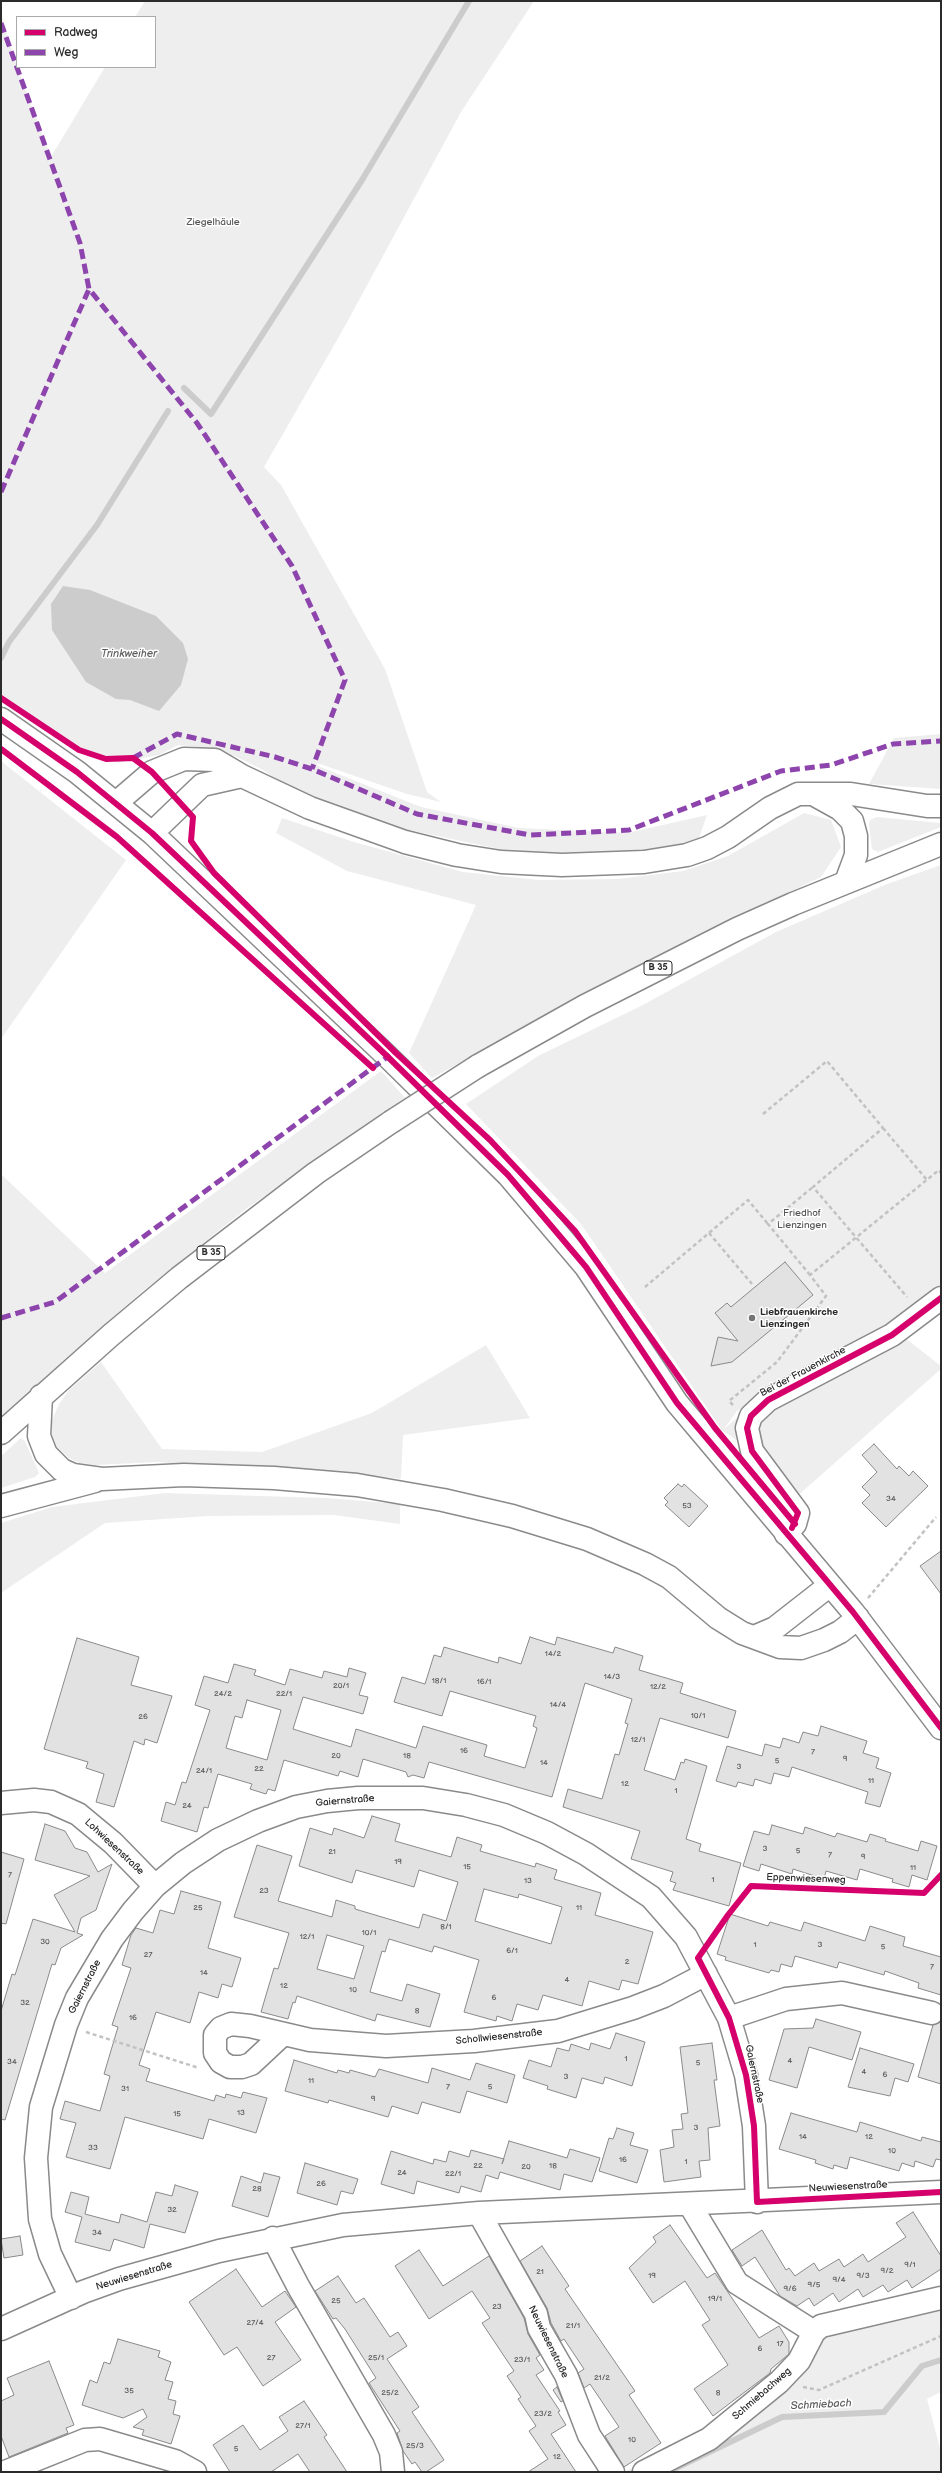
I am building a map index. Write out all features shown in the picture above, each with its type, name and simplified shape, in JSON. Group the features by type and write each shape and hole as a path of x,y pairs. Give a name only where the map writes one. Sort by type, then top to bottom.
{"street":[{"path":"1,719 77,772 152,833 382,1051 508,1175 586,1267 677,1403 786,1534 856,1615 941,1728"},
{"path":"116,803 152,772 184,759 215,760 242,776 344,822 405,842 457,855 501,862 562,865 637,862 686,855 707,848 728,837 786,798 798,794 851,794 927,806 941,806"},
{"path":"152,833 202,785 242,776"},
{"path":"812,794 840,809 852,821 856,836 856,855 846,882"},
{"name":"B 35","path":"1,1433 111,1335 239,1231 391,1122 478,1066 660,966 737,929 846,882 941,844"},
{"name":"Bei der Frauenkirche","path":"747,1428 751,1416 768,1400 867,1350 922,1314 941,1298"},
{"path":"41,1396 40,1436 46,1454 62,1470 73,1476 102,1479 184,1475 274,1478 358,1485 443,1500 504,1515 587,1540 645,1564 669,1577 718,1618 742,1633 780,1647 801,1648 840,1632 856,1615"},
{"path":"747,1428 752,1451 798,1513 795,1524 786,1534"},
{"path":"1,1506 102,1479"},
{"path":"754,1637 775,1628 830,1585"},
{"name":"Gaiernstraße","path":"71,2298 50,2254 40,2219 36,2158 41,2107 66,2025 92,1970 112,1939 155,1886 218,1840 258,1821 296,1807 358,1798 423,1798 466,1805 504,1815 546,1833 586,1854 651,1897 671,1918 702,1966 729,2018 746,2075 754,2126 757,2202"},
{"name":"Lohwiesenstraße","path":"1,1803 34,1800 51,1802 78,1814 113,1843 155,1886"},
{"name":"Schollwiesenstraße","path":"221,2062 215,2053 215,2035 221,2028 231,2024 250,2026 282,2035 310,2040 386,2046 513,2038 558,2031 633,2008 664,1996 702,1966"},
{"path":"729,2018 786,1999 842,1993 932,2013"},
{"path":"221,2062 230,2068 251,2064 282,2035"},
{"name":"Neuwiesenstraße","path":"1,2330 71,2298 119,2279 273,2238 343,2225 479,2213 757,2202 941,2192"},
{"path":"690,2205 737,2283 814,2332 821,2326 941,2298"},
{"name":"Neuwiesenstraße","path":"479,2213 536,2314 539,2328 566,2375 589,2435 613,2472"},
{"path":"273,2238 298,2286 384,2435 391,2452 394,2472"},
{"name":"Schmiebachweg","path":"644,2472 709,2439 779,2382 799,2361 814,2332"},
{"path":"5,2472 85,2440 100,2439 174,2461 195,2472"}],"path":[{"path":"763,1114 827,1060 927,1180"},
{"path":"768,1224 883,1128"},
{"path":"810,1275 939,1170 941,1173"},
{"path":"813,1187 922,1314"},
{"path":"645,1287 748,1200 826,1296 777,1362 730,1401 747,1428"},
{"path":"709,1233 752,1284"},
{"path":"856,1615 936,1517"},
{"path":"66,2025 200,2068 221,2062"},
{"path":"779,2382 819,2390 941,2336"}],"shaded area":[{"name":"Ziegelhäule","path":"145,1 534,1 461,112 345,326 264,467 281,485 385,669 427,792 441,802 407,794 317,763 318,766 421,807 519,828 627,833 707,815 698,841 659,852 613,856 504,850 385,825 290,789 263,770 235,756 199,747 178,745 159,755 118,763 69,746 1,694 1,13 16,68 17,68 51,157 104,68 156,68 156,16 136,16"},
{"path":"941,734 941,789 869,784 894,738"},
{"path":"1,761 126,860 1,1039"},
{"path":"804,813 831,820 841,847 821,877 658,955 432,1078 409,1053 476,905 347,871 276,833 282,818 354,842 463,872 538,880 618,879 683,871 728,856"},
{"path":"877,817 941,823 941,827 878,852 872,849 869,824 870,820"},
{"path":"941,865 941,1288 891,1327 941,1366 941,1369 795,1498 765,1461 722,1430 581,1224 466,1104 538,1056 641,1006 776,932 887,884","holes":["755,1402 724,1429 737,1411"]},
{"path":"381,1071 405,1098 246,1209 143,1291 64,1360 1,1421 1,1174 105,1273"},
{"path":"486,1345 530,1418 403,1435 401,1479 343,1472 240,1469 159,1462 95,1465 79,1463 69,1458 57,1447 52,1434 52,1420 59,1404 69,1390 101,1362 162,1449 262,1452 372,1413"},
{"path":"21,1438 25,1441 39,1473 35,1477 1,1488 1,1456"},
{"path":"165,1493 327,1498 400,1504 400,1524 334,1515 208,1516 105,1523 1,1593 1,1523 52,1507"},
{"path":"941,2293 941,2392 927,2399 941,2452 941,2472 623,2472 692,2443 796,2360 794,2341 809,2323"}],"water":[{"name":"Trinkweiher","path":"63,586 90,590 156,616 183,643 188,659 181,685 159,711 130,700 116,699 86,682 52,630 51,604"}],"building":[{"name":"Liebfrauenkirche Lienzingen","path":"785,1262 813,1295 732,1362 711,1366 718,1337 738,1341 715,1313 727,1303 731,1307"},
{"path":"874,1444 897,1469 899,1466 909,1476 913,1471 928,1486 886,1527 862,1503 870,1495 862,1487 877,1472 862,1455"},
{"path":"678,1484 682,1487 684,1484 708,1506 689,1527 665,1505 668,1502 664,1498"},
{"path":"941,1551 941,1594 920,1566"},
{"path":"530,1637 555,1645 557,1637 613,1653 615,1647 643,1656 639,1670 683,1683 680,1693 736,1711 728,1738 660,1718 644,1770 675,1780 681,1762 684,1763 685,1759 707,1766 686,1839 701,1844 699,1851 741,1863 729,1906 673,1890 676,1883 670,1881 673,1872 631,1859 640,1831 563,1807 568,1789 602,1799 615,1754 619,1755 628,1724 625,1723 632,1699 585,1683 552,1797 429,1762 424,1778 413,1775 408,1777 406,1772 363,1759 358,1777 340,1771 338,1776 284,1760 275,1791 268,1789 266,1794 250,1789 252,1784 218,1774 208,1808 204,1807 197,1832 161,1821 166,1802 175,1805 182,1782 186,1783 210,1710 195,1705 204,1676 228,1683 234,1664 256,1670 254,1675 285,1685 290,1669 322,1678 324,1671 347,1677 349,1668 366,1673 359,1695 368,1697 363,1714 303,1697 293,1729 351,1747 356,1729 416,1748 423,1726 487,1745 484,1756 525,1768 537,1728 533,1726 536,1716 450,1691 442,1716 394,1702 402,1677 425,1684 434,1655 441,1657 444,1647 498,1663 499,1657 521,1664","holes":["247,1700 281,1710 267,1760 226,1748 235,1716 242,1718"]},
{"path":"77,1638 139,1657 131,1685 172,1696 157,1743 145,1739 144,1745 134,1741 114,1807 96,1802 104,1774 86,1768 88,1762 44,1749"},
{"path":"821,1726 867,1741 863,1753 879,1758 876,1768 891,1773 880,1807 865,1803 868,1792 792,1767 789,1777 774,1773 771,1784 755,1779 753,1786 738,1782 736,1787 716,1781 727,1746 762,1756 765,1744 780,1748 783,1738 799,1743 803,1732 818,1736"},
{"path":"372,1816 400,1824 395,1841 451,1857 457,1837 482,1845 480,1851 535,1867 536,1863 557,1870 554,1879 601,1893 595,1915 653,1932 638,1984 622,1980 619,1990 589,1981 582,2006 543,1995 538,2010 517,2004 512,2021 497,2016 496,2021 464,2012 479,1960 434,1946 432,1952 389,1939 385,1952 382,1951 370,1992 402,2001 407,1984 440,1994 430,2027 377,2014 375,2021 297,1996 295,2003 293,2002 288,2019 261,2012 274,1968 278,1969 289,1933 234,1917 257,1845 292,1856 278,1901 332,1917 336,1900 355,1906 355,1909 419,1928 423,1914 446,1921 458,1882 419,1870 414,1887 356,1870 352,1883 299,1866 310,1828 332,1835 334,1828 364,1838","holes":["484,1889 518,1898 519,1894 562,1907 551,1944 475,1921","327,1935 364,1946 354,1979 317,1969"]},
{"path":"45,1824 65,1831 75,1848 87,1852 98,1872 112,1864 96,1910 81,1918 77,1933 83,1935 61,1948 55,1965 52,1964 5,2120 1,2119 1,2011 12,1974 15,1975 33,1919 75,1932 54,1895 90,1876 35,1860"},
{"path":"772,1825 803,1834 805,1827 835,1837 837,1833 867,1842 870,1834 886,1839 885,1841 918,1851 921,1841 937,1846 927,1880 912,1875 909,1887 892,1882 893,1879 860,1869 857,1880 826,1871 824,1879 793,1869 792,1874 761,1864 759,1871 743,1866 754,1831 769,1835"},
{"path":"1,1852 24,1859 6,1924 1,1923"},
{"path":"181,1891 221,1902 208,1948 241,1958 232,1987 222,1984 218,1998 199,1992 190,2023 156,2012 139,2065 150,2069 146,2081 214,2101 216,2095 225,2098 226,2094 241,2098 243,2092 267,2098 256,2133 209,2119 203,2139 125,2117 110,2169 66,2157 76,2123 60,2119 65,2101 100,2111 110,2076 104,2074 118,2027 112,2025 131,1968 122,1965 131,1935 136,1928 153,1933 160,1910 174,1914"},
{"path":"730,1914 768,1926 770,1922 801,1931 804,1922 865,1941 870,1926 905,1937 903,1946 941,1957 941,1995 918,1988 919,1983 885,1971 884,1975 839,1962 837,1968 795,1956 792,1967 781,1964 779,1972 771,1970 769,1973 725,1960 726,1957 717,1954"},
{"path":"816,2019 861,2032 852,2060 809,2047 797,2088 769,2080 784,2029 813,2028"},
{"path":"941,2022 941,2084 918,2077 933,2025"},
{"path":"616,2033 645,2042 632,2086 605,2077 603,2084 582,2078 576,2098 547,2089 548,2086 523,2078 529,2060 551,2067 557,2048 569,2051 571,2044 589,2050 591,2043 610,2049"},
{"path":"712,2043 717,2080 714,2080 720,2126 708,2128 710,2160 699,2161 701,2177 664,2182 660,2150 674,2147 672,2130 683,2129 681,2114 688,2113 680,2047"},
{"path":"860,2048 914,2064 908,2082 895,2078 890,2096 848,2087"},
{"path":"294,2060 337,2073 338,2070 349,2073 350,2070 375,2077 379,2069 428,2083 432,2068 470,2080 476,2063 515,2075 507,2103 467,2091 460,2113 422,2102 418,2114 392,2106 388,2117 329,2100 328,2103 285,2091"},
{"path":"791,2113 857,2132 860,2122 921,2141 922,2137 941,2142 941,2160 936,2159 933,2167 915,2161 914,2167 902,2163 899,2171 850,2157 847,2169 834,2165 833,2169 815,2163 816,2160 779,2149"},
{"path":"617,2128 634,2133 630,2145 648,2150 637,2183 599,2171 609,2138 613,2139"},
{"path":"509,2141 567,2158 570,2149 600,2158 592,2182 564,2174 560,2190 500,2172 498,2179 486,2175 481,2192 461,2186 459,2193 417,2181 414,2194 381,2184 391,2151 433,2164 434,2159 446,2162 449,2151 469,2157 471,2150 504,2159"},
{"path":"305,2163 358,2179 353,2194 341,2191 337,2205 297,2193"},
{"path":"264,2173 280,2177 268,2217 232,2206 241,2176 261,2183"},
{"path":"175,2185 198,2192 185,2233 150,2224 144,2248 114,2239 110,2251 75,2242 82,2217 65,2212 71,2192 89,2197 85,2214 119,2223 121,2214 147,2222 156,2192 172,2196"},
{"path":"913,2212 941,2256 941,2269 912,2288 907,2280 888,2292 883,2285 863,2297 858,2289 839,2302 833,2293 814,2306 809,2298 797,2306 780,2296 755,2257 742,2266 732,2250 762,2230 786,2270 789,2268 795,2276 814,2263 819,2271 839,2259 844,2267 863,2254 868,2262 906,2237 896,2223"},
{"path":"670,2225 707,2278 715,2273 759,2338 779,2326 789,2342 789,2354 771,2369 770,2373 713,2416 694,2389 728,2365 702,2325 710,2320 685,2281 653,2303 629,2268 656,2242 653,2237"},
{"path":"20,2236 23,2255 4,2258 1,2239"},
{"path":"542,2246 569,2286 565,2289 635,2391 629,2395 661,2443 624,2467 605,2436 619,2427 590,2384 584,2388 578,2373 584,2369 564,2339 561,2341 551,2323 547,2308 520,2261"},
{"path":"419,2250 443,2286 489,2256 524,2318 528,2334 540,2355 536,2358 544,2370 536,2375 560,2411 558,2412 566,2425 551,2434 576,2472 528,2472 548,2459 529,2431 536,2426 518,2399 521,2397 507,2376 514,2371 482,2323 490,2318 472,2291 429,2319 395,2266"},
{"path":"236,2269 262,2307 285,2291 296,2307 275,2322 301,2360 263,2386 237,2347 224,2355 189,2302"},
{"path":"338,2276 356,2303 364,2298 390,2337 398,2332 407,2346 387,2359 419,2407 412,2412 444,2460 426,2472 422,2472 415,2462 412,2464 403,2451 397,2433 400,2431 369,2383 376,2378 345,2329 336,2318 333,2319 315,2291"},
{"path":"118,2339 160,2351 158,2357 171,2362 165,2380 173,2382 168,2399 176,2401 173,2414 180,2416 171,2444 142,2435 144,2430 133,2427 147,2417 143,2409 123,2418 82,2405 90,2380 97,2383 104,2362 110,2364"},
{"path":"49,2361 74,2425 66,2428 68,2433 9,2457 1,2436 1,2401 14,2395 7,2378"},
{"path":"557,2387 563,2401 561,2402 553,2390"},
{"path":"304,2401 327,2435 324,2437 347,2472 310,2472 298,2454 271,2472 230,2472 213,2445 243,2425 260,2450 288,2431 279,2417"}],"waterway":[{"path":"184,388 211,414 362,180 469,1"},
{"path":"1,658 9,642 97,525 168,411"},
{"name":"Schmiebach","path":"668,2472 782,2417 884,2412 922,2366 941,2360"}],"marked path":[{"path":"1,23 16,65"},
{"path":"17,68 80,243 89,289 197,423 292,566 345,680 312,769"},
{"path":"1,492 89,289"},
{"path":"133,758 177,734 275,757 312,769 417,814 530,835 629,830 781,771 831,765 893,744 941,741"},
{"path":"1,1318 55,1302 390,1055"}],"cycle path":[{"path":"1,698 79,750 106,759 133,758 152,772 193,817 191,841 214,873 396,1053 490,1140 575,1231 715,1428 795,1524"},
{"path":"1,719 77,772 152,833 388,1057 508,1175 586,1267 677,1403 853,1612 941,1728"},
{"path":"1,749 117,837 373,1068"},
{"path":"792,1528 798,1513 752,1451 747,1428 751,1416 768,1400 892,1335 941,1298"},
{"name":"Eppenwiesenweg","path":"941,1875 924,1893 751,1886 728,1915 698,1958 729,2018 746,2075 754,2126 757,2202 941,2192"}],"place":[{"name":"Liebfrauenkirche Lienzingen","path":"752,1318"}],"park label":[{"name":"Friedhof Lienzingen","path":"802,1218"}]}
